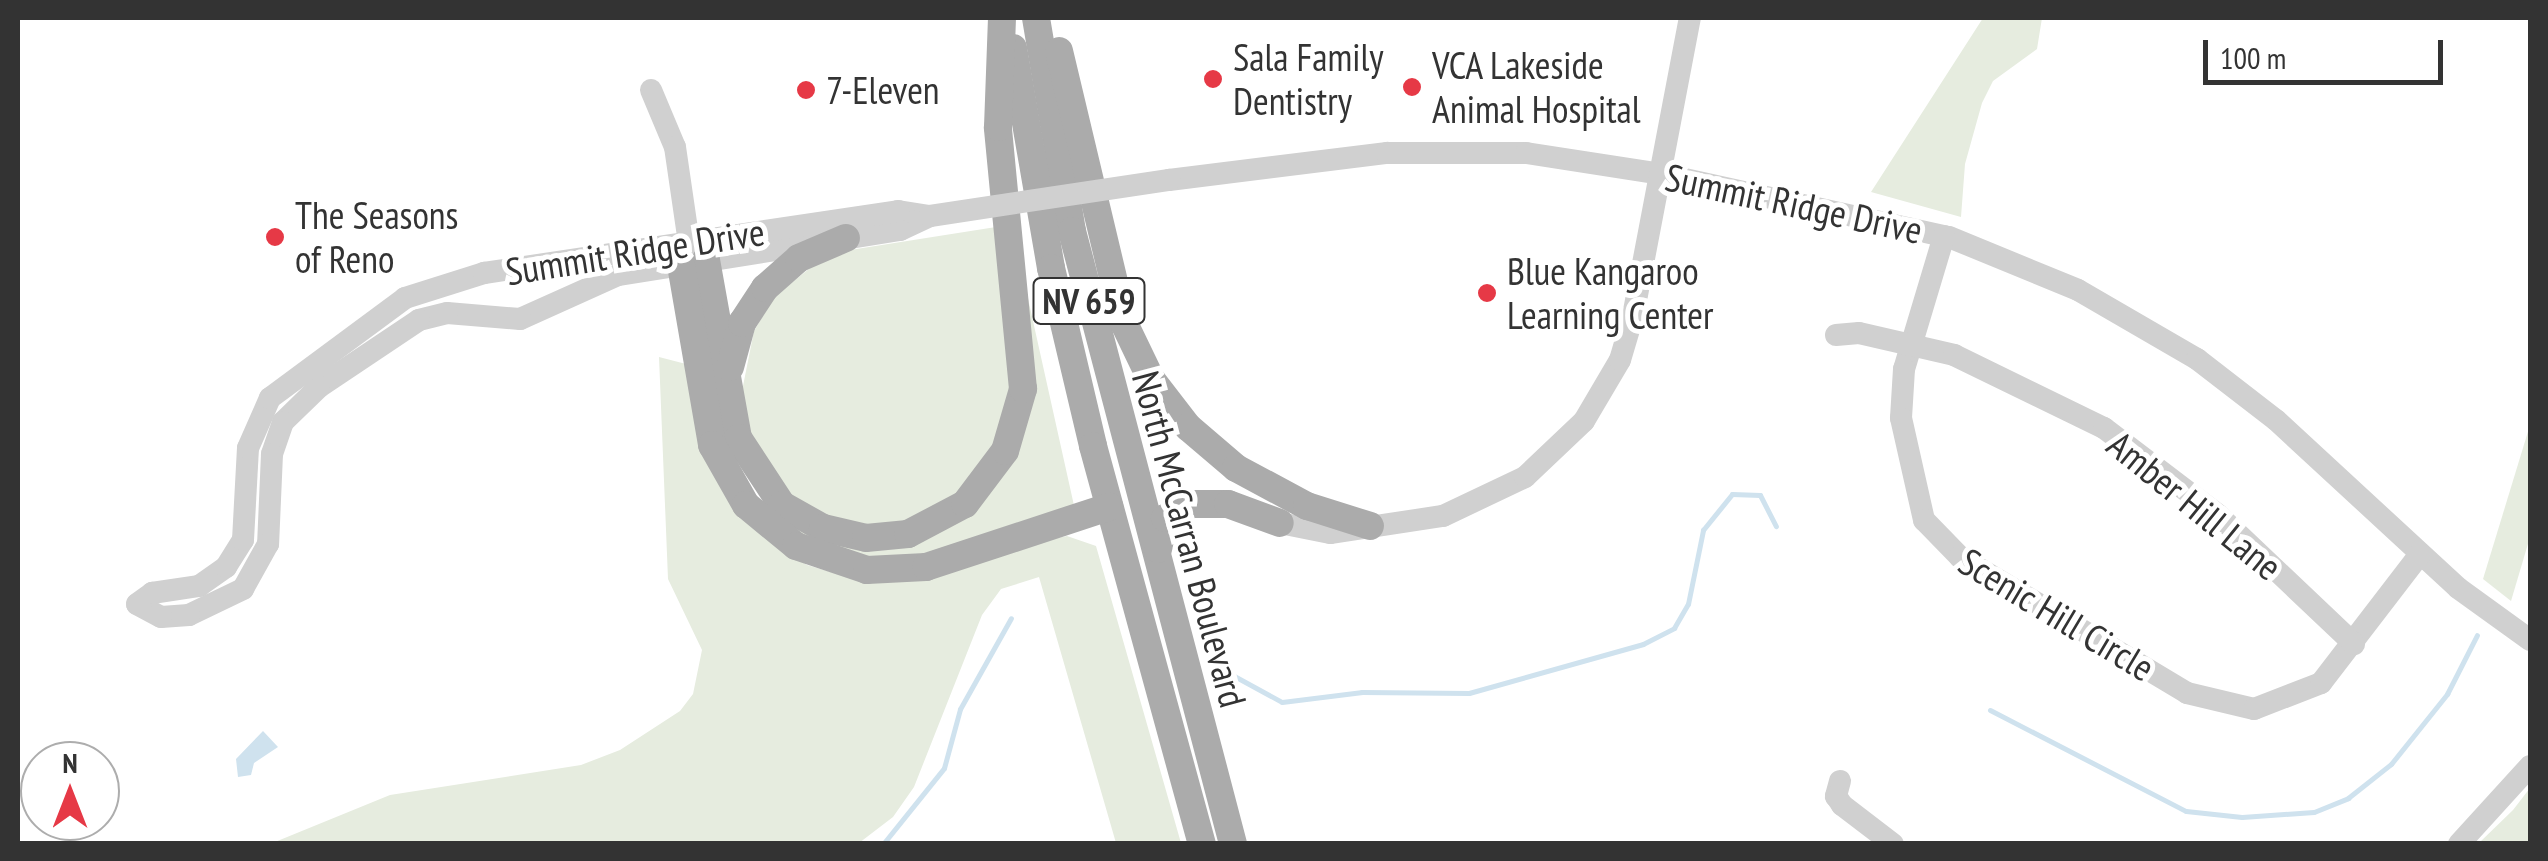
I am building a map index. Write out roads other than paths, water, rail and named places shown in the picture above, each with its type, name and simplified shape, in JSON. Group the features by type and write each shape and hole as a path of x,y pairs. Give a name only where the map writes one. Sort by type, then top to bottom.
{"main road":[{"path":"692,256 732,414 748,460 771,494 801,518 846,535 887,537 930,526 965,504 992,474 1015,426 1023,389 998,127 1005,18"},
{"name":"North McCarran Boulevard","path":"1005,18 1051,268 1109,507 1202,844"},
{"name":"North McCarran Boulevard","path":"1036,18 1072,231 1233,844"},
{"path":"1052,18 1116,294 1150,380 1188,427 1236,468 1307,506 1370,526"},
{"path":"732,414 731,356 752,306 799,258 846,238"},
{"path":"692,256 712,445 746,505 796,546 868,570 926,568 1109,507"},
{"path":"1163,580 1157,540 1165,518 1176,510 1228,504 1280,523"}],"street":[{"path":"1280,523 1330,533 1443,516 1496,494 1541,464 1584,421 1627,337 1690,18"},
{"path":"651,90 672,132 692,256"},
{"name":"Summit Ridge Drive","path":"930,216 898,211 692,256 601,280 533,316 508,320 447,313 403,329 319,387 283,422 272,454 268,544 243,589 189,616 161,617 137,604 152,593 199,586 226,567 243,540 248,448 270,398 390,307 464,277 692,256 846,238 900,230 930,216 1169,180 1438,150 1555,156 1662,174 1944,236 2078,290 2198,359 2276,420 2420,554 2530,640"},
{"name":"Scenic Hill Circle","path":"1944,236 1910,343 1901,418 1918,502 1932,534 1960,557 2186,692 2230,708 2254,709 2300,696 2335,670 2420,554"},
{"name":"Amber Hill Lane","path":"1836,335 1910,343 2001,374 2130,445 2217,514 2354,644"},
{"path":"2460,844 2530,766"},
{"path":"1840,780 1836,796 1842,806 1893,844"}],"water":[{"path":"263,731 278,747 254,763 251,775 238,777 236,759"}],"waterway":[{"path":"1214,665 1282,702 1362,692 1469,693 1643,644 1674,628 1688,604 1703,530 1732,494 1760,495 1776,526"},
{"path":"883,844 944,768 960,709 1011,618"},
{"path":"1990,710 2186,811 2242,817 2314,812 2348,798 2391,764 2447,694 2477,635"}],"place":[{"name":"Sala Family Dentistry","path":"1213,79"},
{"name":"VCA Lakeside Animal Hospital","path":"1412,87"},
{"name":"7-Eleven","path":"806,90"},
{"name":"The Seasons of Reno","path":"275,237"},
{"name":"Blue Kangaroo Learning Center","path":"1487,293"}]}
